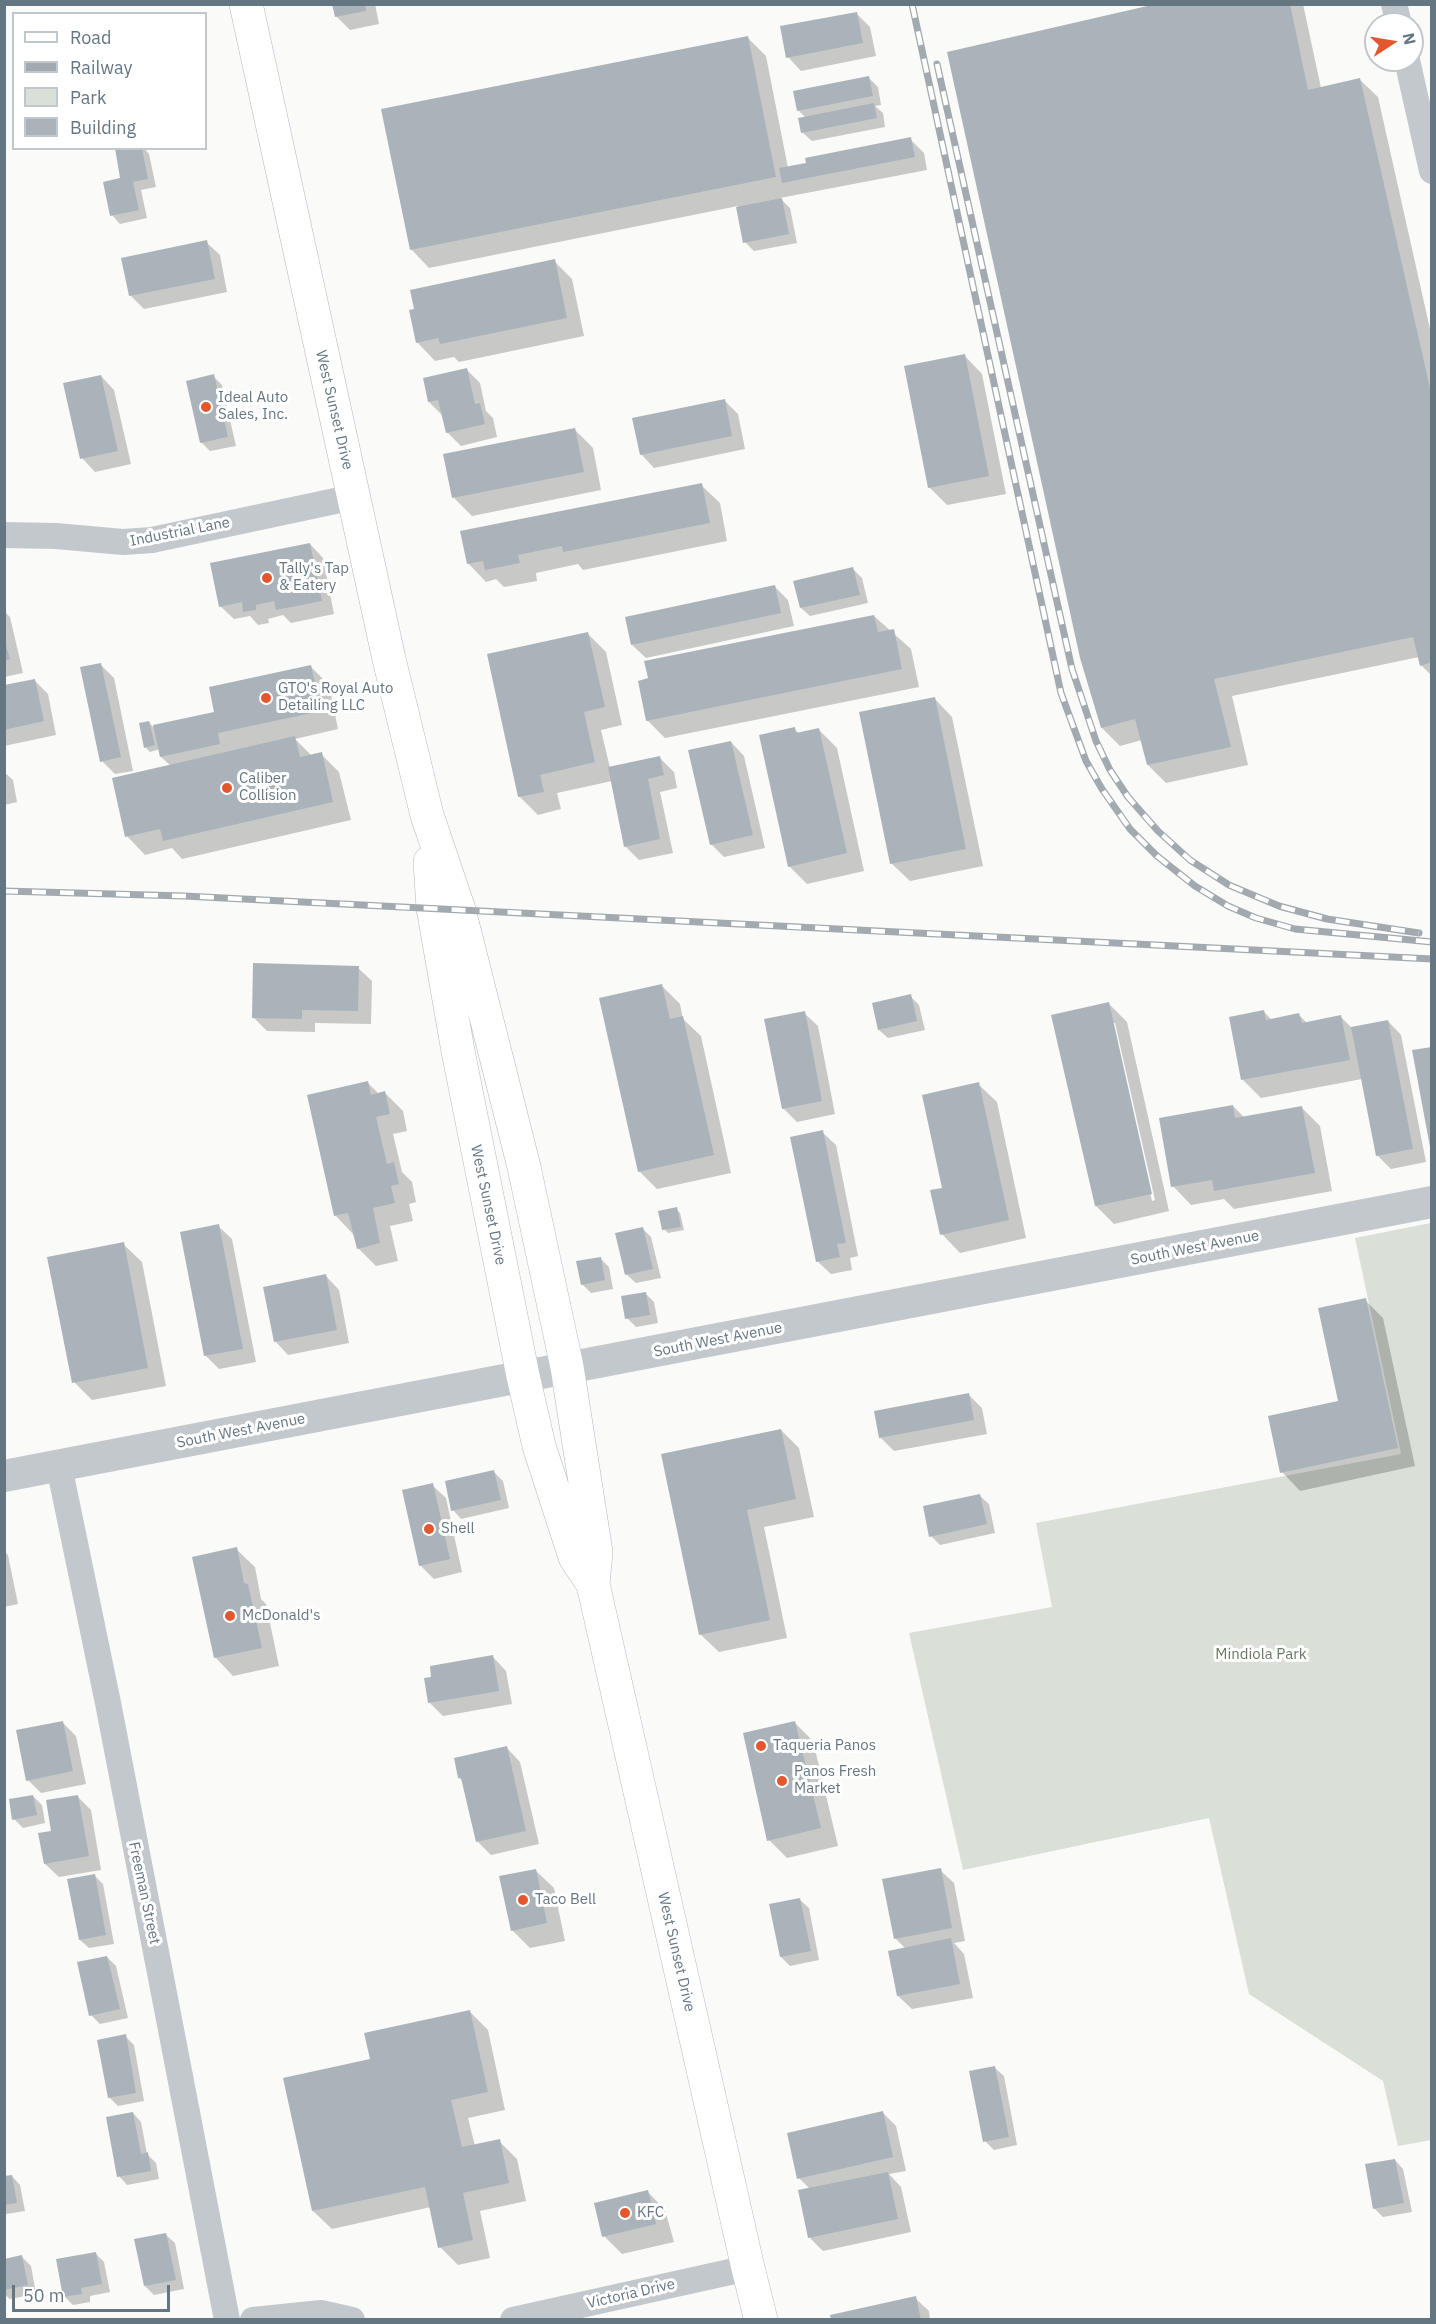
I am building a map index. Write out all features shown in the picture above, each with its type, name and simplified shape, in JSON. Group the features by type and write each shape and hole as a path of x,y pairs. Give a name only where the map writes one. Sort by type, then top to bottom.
{"main road":[{"name":"West Sunset Drive","path":"246,4 389,658 427,816 459,910 498,1063 567,1367 596,1552 593,1584 761,2319"},
{"name":"West Sunset Drive","path":"427,816 433,908 458,1051 523,1376 539,1446 575,1557 593,1584"}],"street":[{"path":"1410,72 1431,171"},
{"name":"Industrial Lane","path":"4,536 56,536 123,542 152,540 354,497"},
{"name":"South West Avenue","path":"4,1476 1431,1202"},
{"name":"Freeman Street","path":"59,1466 108,1703 227,2319"},
{"name":"Victoria Drive","path":"513,2319 748,2268"},
{"path":"253,2319 321,2313 352,2319"}],"green space":[{"name":"Mindiola Park","path":"1431,1223 1432,2140 1398,2146 1383,2081 1249,1994 1209,1818 963,1870 909,1633 1052,1607 1036,1523 1401,1454 1355,1238"}],"building":[{"path":"332,4 365,4 366,11 335,17"},
{"path":"1156,4 1290,4 1308,90 1360,78 1432,397 1432,662 1420,666 1413,637 1214,679 1231,747 1147,765 1135,719 1101,728 1080,658 947,52"},
{"path":"857,12 863,43 786,58 780,26"},
{"path":"748,36 776,177 410,250 381,109"},
{"path":"869,76 873,96 797,111 793,91"},
{"path":"874,103 877,118 801,133 798,118"},
{"path":"911,137 915,157 782,183 779,168 806,163 805,158"},
{"path":"115,150 142,150 148,179 133,182 139,210 110,216 103,182 120,178"},
{"path":"782,198 789,234 743,243 736,207"},
{"path":"207,240 215,279 129,296 121,258"},
{"path":"555,259 567,318 440,344 438,338 416,343 409,310 414,309 410,290"},
{"path":"965,354 989,476 928,488 904,366"},
{"path":"467,368 475,404 480,403 485,424 446,433 438,400 428,402 423,378"},
{"path":"214,374 228,437 200,443 186,381"},
{"path":"101,375 118,451 80,459 63,383"},
{"path":"725,399 732,436 640,455 632,418"},
{"path":"575,428 584,472 452,498 443,454"},
{"path":"702,483 710,523 563,552 562,546 518,555 520,563 485,570 483,561 467,564 460,531"},
{"path":"310,543 322,601 276,610 274,601 256,605 256,610 243,612 242,602 219,607 210,563"},
{"path":"853,567 860,595 800,608 793,581"},
{"path":"775,585 781,613 631,645 625,617"},
{"path":"874,615 878,632 894,629 902,669 646,721 638,681 648,678 644,661"},
{"path":"588,632 605,707 584,712 595,762 540,775 544,792 518,797 487,654"},
{"path":"4,639 10,659 4,661"},
{"path":"101,663 121,757 100,762 80,667"},
{"path":"311,665 321,711 218,733 220,744 160,757 153,725 214,712 209,687"},
{"path":"35,679 44,721 4,730 4,685"},
{"path":"935,697 966,849 890,864 859,712"},
{"path":"149,721 155,745 144,748 139,723"},
{"path":"795,727 796,733 819,728 847,853 788,867 759,735"},
{"path":"295,736 300,757 322,752 333,802 163,841 160,829 125,837 112,778"},
{"path":"731,741 753,835 710,845 688,750"},
{"path":"660,756 664,775 648,779 660,839 624,847 608,767"},
{"path":"253,963 359,966 358,1011 302,1010 302,1019 252,1018"},
{"path":"662,984 670,1019 683,1016 714,1155 638,1172 599,998"},
{"path":"911,994 917,1021 878,1030 872,1003"},
{"path":"1109,1002 1152,1194 1095,1206 1051,1015"},
{"path":"1264,1010 1266,1020 1299,1013 1302,1023 1341,1015 1350,1060 1241,1080 1229,1017"},
{"path":"805,1011 822,1101 782,1109 764,1019"},
{"path":"1388,1020 1413,1149 1376,1156 1351,1027"},
{"path":"1432,1047 1432,1147 1430,1147 1412,1050"},
{"path":"368,1081 371,1095 385,1091 390,1114 376,1117 387,1164 394,1162 399,1184 391,1186 395,1203 373,1208 380,1243 357,1249 348,1213 334,1216 307,1095"},
{"path":"979,1082 1009,1220 940,1235 930,1190 942,1188 922,1095"},
{"path":"1233,1105 1235,1118 1302,1106 1315,1173 1214,1191 1212,1180 1171,1187 1159,1118"},
{"path":"823,1130 846,1243 837,1244 840,1257 816,1262 790,1137"},
{"path":"677,1207 681,1227 662,1230 658,1211"},
{"path":"219,1224 243,1349 204,1356 180,1232"},
{"path":"643,1227 653,1269 625,1275 615,1233"},
{"path":"124,1242 148,1368 72,1383 47,1257"},
{"path":"601,1257 605,1280 581,1285 576,1261"},
{"path":"326,1274 337,1330 274,1342 263,1287"},
{"path":"646,1292 650,1315 625,1319 621,1296"},
{"path":"1366,1298 1398,1448 1280,1473 1268,1416 1338,1401 1318,1308"},
{"path":"969,1393 974,1420 879,1438 874,1411"},
{"path":"781,1429 796,1499 747,1510 770,1620 699,1635 661,1454"},
{"path":"494,1470 501,1500 451,1511 445,1481"},
{"path":"433,1483 450,1559 419,1566 402,1490"},
{"path":"980,1494 987,1524 929,1537 923,1506"},
{"name":"McDonald's","path":"237,1547 244,1583 248,1584 262,1648 214,1658 192,1557"},
{"path":"493,1655 499,1691 428,1703 424,1678 431,1677 430,1666"},
{"path":"63,1721 73,1771 26,1781 16,1730"},
{"name":"Panos Fresh Market","path":"795,1721 821,1828 767,1841 743,1733"},
{"path":"507,1746 526,1831 476,1842 454,1758"},
{"path":"33,1795 37,1815 12,1820 9,1799"},
{"path":"78,1795 89,1856 44,1864 38,1833 51,1831 46,1800"},
{"path":"941,1868 952,1928 894,1939 882,1879"},
{"name":"Taco Bell","path":"536,1869 547,1923 511,1931 499,1876"},
{"path":"95,1874 106,1935 79,1940 67,1879"},
{"path":"800,1898 811,1951 780,1957 769,1904"},
{"path":"951,1938 960,1984 897,1996 888,1951"},
{"path":"107,1956 120,2009 89,2016 77,1962"},
{"path":"470,2010 488,2092 451,2100 462,2147 500,2139 509,2183 463,2193 473,2240 438,2248 425,2187 312,2211 283,2078 370,2059 364,2033"},
{"path":"126,2034 136,2093 108,2098 97,2040"},
{"path":"995,2066 1009,2137 983,2142 969,2071"},
{"path":"883,2111 893,2157 797,2179 787,2133"},
{"path":"133,2112 141,2154 148,2152 151,2171 117,2177 106,2117"},
{"path":"1395,2159 1404,2203 1373,2209 1365,2164"},
{"path":"888,2172 898,2219 808,2238 798,2190"},
{"path":"12,2175 17,2203 4,2205 4,2176"},
{"name":"KFC","path":"648,2190 656,2224 602,2237 594,2203"},
{"path":"166,2233 176,2280 144,2286 134,2239"},
{"path":"96,2252 102,2284 81,2288 82,2294 63,2297 56,2259"},
{"path":"22,2255 28,2285 4,2290 4,2259"},
{"path":"916,2296 921,2320 831,2320 830,2315"}],"railway":[{"path":"912,4 1061,693 1086,761 1130,829 1157,856 1195,886 1228,906 1256,918 1295,929 1432,942"},
{"path":"937,64 1072,669 1096,741 1110,770 1128,797 1158,831 1190,860 1229,885 1279,906 1327,919 1419,933"},
{"path":"4,891 184,896 1432,959"}],"place":[{"name":"Ideal Auto Sales, Inc.","path":"206,407"},
{"name":"Tally's Tap & Eatery","path":"267,578"},
{"name":"GTO's Royal Auto Detailing LLC","path":"266,698"},
{"name":"Caliber Collision","path":"227,788"},
{"name":"Shell","path":"429,1529"},
{"name":"McDonald's","path":"230,1616"},
{"name":"Taqueria Panos","path":"761,1746"},
{"name":"Panos Fresh Market","path":"782,1781"},
{"name":"Taco Bell","path":"523,1900"},
{"name":"KFC","path":"625,2213"}]}
